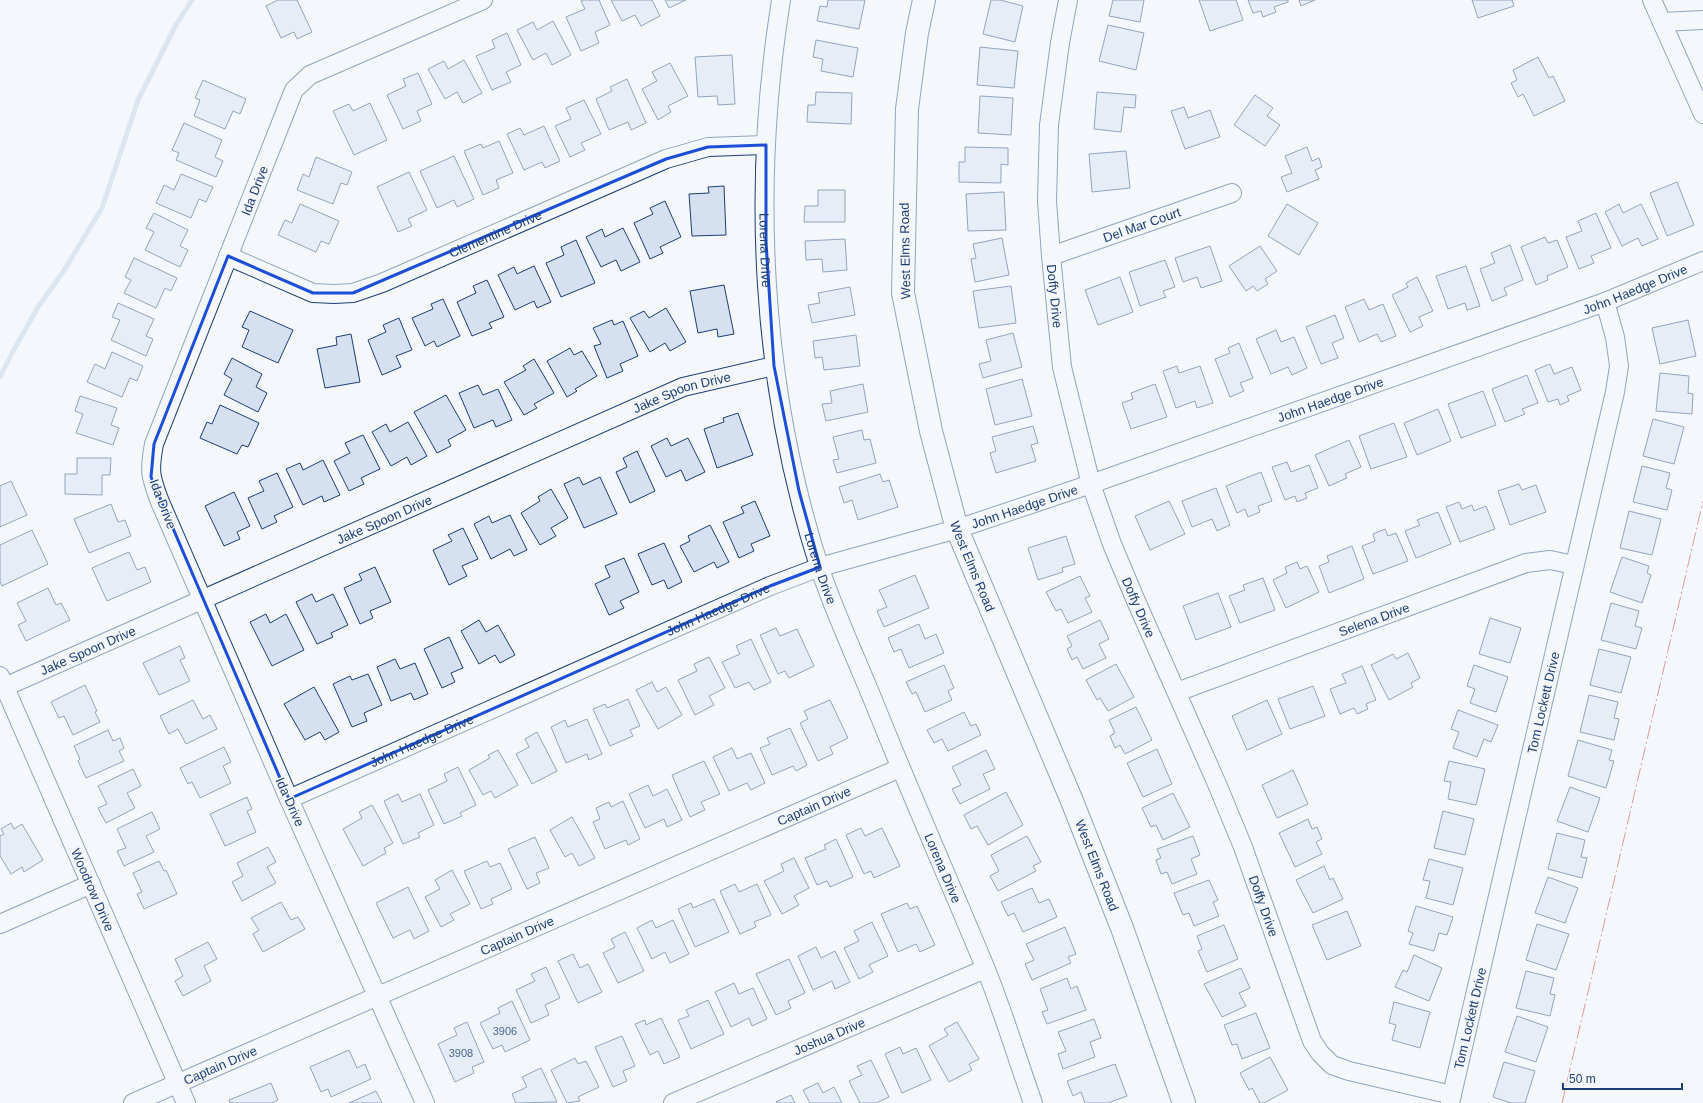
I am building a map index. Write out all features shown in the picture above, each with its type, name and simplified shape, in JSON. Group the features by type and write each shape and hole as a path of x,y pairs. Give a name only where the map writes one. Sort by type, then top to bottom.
{"main road":[{"name":"West Elms Road","path":"924,0 917,33 907,109 903,293 931,431 957,529 1072,800 1122,928 1184,1103"}],"street":[{"name":"Ida Drive","path":"425,1103 289,799 156,490 151,477 151,461 154,444 294,90 310,76 483,0"},
{"name":"Lorena Drive","path":"781,0 774,43 766,146 766,250 774,366 786,435 799,491 820,567 900,768 985,969 1033,1103"},
{"name":"Doffy Drive","path":"1068,0 1060,43 1050,125 1048,201 1051,256 1062,367 1091,484 1112,544 1243,847 1312,1041 1320,1053 1332,1065 1451,1099"},
{"path":"1652,0 1703,114"},
{"path":"1662,22 1703,20"},
{"name":"Clementine Drive","path":"228,256 313,293 353,293 382,283 666,159 708,147 730,145 766,146"},
{"name":"Del Mar Court","path":"1051,256 1232,193"},
{"name":"John Haedge Drive","path":"289,799 770,586 820,567 957,529 1091,484 1604,302 1703,261"},
{"name":"Tom Lockett Drive","path":"1451,1099 1615,392 1619,366 1615,337 1604,302"},
{"name":"Jake Spoon Drive","path":"2,684 203,599 683,387 774,366"},
{"name":"Selena Drive","path":"1177,692 1526,563 1550,560 1574,565"},
{"name":"Woodrow Drive","path":"2,684 186,1103"},
{"name":"Captain Drive","path":"133,1103 900,768"},
{"path":"0,924 91,884"},
{"name":"Joshua Drive","path":"674,1103 985,969"}],"highlighted area":[{"path":"766,145 766,242 774,366 799,491 820,567 770,586 289,799 151,477 154,444 228,256 313,293 353,293 666,159 708,147"}],"building":[{"path":"278,0 297,0 312,32 297,39 294,32 281,38 266,6"},
{"path":"599,0 610,25 595,32 599,43 581,51 566,17 585,9 581,1"},
{"path":"611,0 652,0 660,16 641,26 635,15 622,21"},
{"path":"665,0 686,0 669,8"},
{"path":"828,0 865,0 859,29 817,21 820,6 827,7"},
{"path":"991,0 1000,0 1023,6 1015,42 983,34"},
{"path":"1113,0 1144,0 1140,22 1109,16"},
{"path":"1199,0 1236,0 1243,20 1210,31"},
{"path":"1248,0 1288,0 1288,2 1274,7 1276,12 1263,17 1261,11 1253,13"},
{"path":"1299,0 1315,0 1301,6"},
{"path":"1472,0 1512,0 1514,6 1478,18"},
{"path":"553,21 571,55 552,65 546,53 533,60 517,30 533,22 537,30"},
{"path":"1108,25 1144,33 1136,70 1099,61"},
{"path":"507,33 521,65 506,72 511,82 492,90 476,56 495,48 492,40"},
{"path":"816,40 858,48 853,77 821,71 823,59 813,57"},
{"path":"980,47 1018,51 1014,88 977,85"},
{"path":"732,55 735,104 718,105 717,96 698,97 695,57"},
{"path":"1538,57 1549,78 1553,76 1565,101 1534,116 1523,94 1518,97 1511,83 1517,80 1513,70"},
{"path":"464,60 482,93 463,103 457,92 445,99 428,69 444,61 448,69"},
{"path":"670,63 688,96 668,106 671,112 658,120 642,89 657,81 652,72"},
{"path":"418,73 432,104 417,111 421,121 403,129 387,95 406,86 403,79"},
{"path":"627,79 646,123 631,130 628,122 609,130 596,99 612,91 610,87"},
{"path":"203,80 246,99 240,114 233,111 225,129 194,116 200,100 195,98"},
{"path":"816,92 852,93 851,124 807,122 808,105 815,105"},
{"path":"1097,92 1136,95 1135,108 1124,107 1121,132 1094,129"},
{"path":"1255,95 1273,108 1267,116 1280,125 1265,146 1234,125"},
{"path":"980,96 1013,98 1011,135 978,133"},
{"path":"584,100 601,134 581,143 585,150 570,157 555,126 571,119 566,108"},
{"path":"370,103 387,140 354,155 333,111 349,104 353,111"},
{"path":"1184,107 1188,118 1210,110 1220,137 1185,149 1171,111"},
{"path":"184,123 222,140 215,157 223,161 216,177 176,160 179,153 172,150"},
{"path":"544,126 560,161 545,168 542,162 524,170 507,134 520,128 524,135"},
{"path":"499,141 513,173 496,180 499,188 483,195 464,151 481,144 483,148"},
{"path":"965,147 1008,148 1008,165 1001,164 1001,183 959,182 959,162 965,162"},
{"path":"1307,147 1312,161 1319,158 1322,167 1315,170 1319,179 1287,192 1281,177 1292,173 1285,156"},
{"path":"1126,151 1130,188 1092,192 1089,154"},
{"path":"454,156 474,199 457,207 454,200 437,208 420,171"},
{"path":"316,157 352,172 347,185 341,183 333,204 297,190 303,174 309,177"},
{"path":"409,172 427,210 408,219 412,226 398,232 377,187"},
{"path":"181,174 213,187 206,202 199,199 191,218 156,203 164,185 174,190"},
{"path":"1677,182 1694,225 1667,236 1650,193"},
{"path":"724,186 726,235 692,236 689,194 709,193 708,187"},
{"path":"818,190 845,190 845,222 804,222 805,206 818,206"},
{"path":"1004,192 1006,230 968,231 966,194"},
{"path":"665,201 681,237 660,247 663,253 650,259 634,223 653,214 650,208"},
{"path":"300,204 339,221 329,244 321,241 316,252 278,235 285,220 292,223"},
{"path":"1287,204 1318,223 1299,255 1268,236"},
{"path":"1619,204 1623,213 1641,204 1658,239 1642,246 1638,238 1622,246 1605,212"},
{"path":"154,213 188,230 180,246 188,250 180,267 145,250 154,232 146,228"},
{"path":"1596,213 1611,248 1591,256 1594,263 1579,269 1566,237 1582,231 1578,221"},
{"path":"623,228 640,262 621,271 616,260 601,267 586,237 602,229 605,237"},
{"path":"1545,237 1548,243 1557,240 1568,267 1547,276 1548,280 1536,285 1521,247"},
{"path":"1002,238 1009,275 975,282 971,259 976,258 973,244"},
{"path":"845,239 847,270 823,272 822,259 806,260 805,241"},
{"path":"576,240 595,283 561,297 546,263 564,255 561,247"},
{"path":"1510,245 1523,280 1504,288 1507,295 1492,301 1480,269 1495,263 1491,253"},
{"path":"1210,246 1222,281 1201,288 1197,277 1183,282 1175,258"},
{"path":"1260,246 1277,271 1265,279 1268,284 1257,291 1253,286 1246,291 1229,266"},
{"path":"134,258 177,278 171,291 165,288 156,308 124,293 131,280 125,277"},
{"path":"1165,260 1175,287 1163,291 1166,297 1140,306 1129,272"},
{"path":"534,266 551,302 537,308 534,301 515,310 498,275 514,267 517,274"},
{"path":"1466,266 1480,306 1467,310 1465,303 1448,309 1436,276"},
{"path":"1120,277 1133,312 1098,325 1085,290"},
{"path":"1417,277 1433,311 1419,317 1423,326 1410,332 1392,295 1408,287 1406,283"},
{"path":"487,280 504,317 489,323 492,328 472,336 457,302 476,293 473,286"},
{"path":"724,285 734,334 718,337 717,329 698,333 690,291"},
{"path":"1011,286 1016,323 979,328 973,291"},
{"path":"850,287 855,315 812,323 808,305 820,303 818,293"},
{"path":"443,299 460,336 437,347 434,341 425,346 412,318 433,309 431,304"},
{"path":"1364,299 1369,310 1383,304 1396,336 1381,342 1377,334 1359,342 1345,307"},
{"path":"118,303 154,319 146,336 153,339 146,356 111,340 120,320 112,317"},
{"path":"666,308 686,342 670,351 665,343 650,352 630,318 644,311 649,318"},
{"path":"250,311 293,330 278,363 242,347 249,330 242,327"},
{"path":"1335,315 1344,338 1332,343 1338,358 1321,364 1306,327"},
{"path":"399,318 412,350 396,356 401,367 382,375 368,340 386,332 383,325"},
{"path":"612,320 614,325 623,321 638,356 620,364 623,371 607,378 594,346 601,344 593,328"},
{"path":"1688,320 1696,356 1660,364 1652,328"},
{"path":"1276,330 1281,342 1294,337 1307,368 1292,375 1288,367 1271,374 1256,339"},
{"path":"1013,333 1022,367 983,378 979,364 991,361 986,340"},
{"path":"351,334 360,382 325,388 317,349 337,345 336,337"},
{"path":"856,335 860,366 824,370 822,357 815,358 813,341"},
{"path":"1239,343 1253,378 1240,383 1244,391 1230,397 1215,359 1230,353 1228,348"},
{"path":"570,348 574,355 582,351 597,376 575,389 577,391 567,397 547,361"},
{"path":"112,352 143,366 137,381 130,378 122,397 87,382 95,364 105,369"},
{"path":"232,358 262,374 256,387 267,393 258,412 224,395 232,379 224,374"},
{"path":"534,359 554,393 534,404 537,408 524,415 504,382 526,370 523,366"},
{"path":"1550,364 1554,374 1572,367 1581,390 1567,396 1569,401 1560,405 1558,399 1548,402 1535,370"},
{"path":"1177,366 1179,373 1200,366 1213,403 1197,408 1195,401 1176,408 1163,371"},
{"path":"1660,373 1689,376 1688,393 1693,394 1692,414 1656,411"},
{"path":"1527,375 1538,403 1522,409 1525,414 1505,422 1492,389"},
{"path":"1022,379 1032,416 995,425 986,389"},
{"path":"863,384 868,412 826,421 822,404 832,403 830,391"},
{"path":"1155,384 1167,417 1131,429 1122,403 1133,399 1131,393"},
{"path":"478,385 483,395 498,389 512,420 496,427 493,420 474,428 459,393"},
{"path":"1483,391 1496,425 1461,438 1448,404"},
{"path":"446,395 466,430 448,440 451,446 437,453 414,412"},
{"path":"80,396 117,408 111,425 119,428 113,445 76,433 83,414 75,411"},
{"path":"220,405 259,423 248,447 242,445 237,454 200,438 207,422 212,424"},
{"path":"1438,409 1451,441 1417,455 1404,423"},
{"path":"738,413 753,455 717,468 704,429 724,422 723,418"},
{"path":"1653,419 1684,427 1674,464 1643,456"},
{"path":"408,422 427,456 411,465 407,457 391,466 372,432 386,424 390,432"},
{"path":"1394,423 1407,457 1371,469 1359,436"},
{"path":"1033,426 1038,443 1031,445 1036,461 996,473 990,453 996,451 992,437"},
{"path":"862,430 864,440 870,439 876,463 837,473 833,460 839,459 833,437"},
{"path":"363,435 380,469 361,478 364,484 349,491 334,461 350,453 345,443"},
{"path":"667,438 671,446 688,438 705,472 686,481 681,470 666,477 651,446"},
{"path":"1349,440 1361,467 1345,474 1347,478 1329,486 1315,455"},
{"path":"637,451 655,491 630,503 616,472 627,467 623,458"},
{"path":"77,458 111,458 110,475 102,475 102,495 65,494 65,474 77,474"},
{"path":"323,460 340,495 324,502 322,496 303,505 286,469 300,463 303,470"},
{"path":"1287,462 1291,472 1309,465 1318,488 1305,493 1307,498 1297,502 1295,496 1285,500 1272,467"},
{"path":"1642,466 1670,473 1666,488 1672,490 1667,510 1633,502"},
{"path":"1261,472 1272,501 1258,506 1260,512 1248,517 1245,509 1237,513 1226,486"},
{"path":"277,473 293,507 274,516 277,522 262,529 248,498 264,491 259,481"},
{"path":"880,474 883,482 889,480 898,507 858,520 852,500 844,503 839,487"},
{"path":"579,477 583,485 600,477 617,514 584,528 564,484"},
{"path":"11,481 27,515 0,527 0,486"},
{"path":"1519,484 1522,490 1536,485 1546,512 1510,525 1498,491"},
{"path":"1216,488 1230,525 1217,531 1212,519 1192,527 1182,501"},
{"path":"551,489 568,518 551,528 556,536 540,545 521,513 540,501 538,497"},
{"path":"234,492 250,526 237,532 240,539 224,546 205,506"},
{"path":"755,501 770,536 751,544 754,551 739,558 723,522 744,513 741,507"},
{"path":"1169,501 1185,534 1150,550 1135,516"},
{"path":"1459,502 1462,509 1472,505 1474,511 1486,506 1495,529 1460,542 1446,507"},
{"path":"111,504 118,522 125,520 131,536 89,553 74,519"},
{"path":"1629,511 1661,519 1652,555 1620,548"},
{"path":"1438,512 1451,544 1416,558 1405,531 1420,525 1417,520"},
{"path":"510,515 527,550 514,556 510,549 491,559 474,524 489,516 492,523"},
{"path":"710,525 729,562 717,568 714,562 694,572 680,546 690,541 688,536"},
{"path":"463,528 478,559 462,566 467,576 449,585 433,550 452,541 448,535"},
{"path":"1385,529 1388,536 1396,533 1408,561 1373,574 1362,546 1375,541 1373,534"},
{"path":"32,530 48,564 2,586 0,581 0,545"},
{"path":"1066,536 1075,564 1062,568 1063,572 1038,580 1028,548"},
{"path":"664,543 682,582 668,589 664,580 652,585 638,554"},
{"path":"1352,546 1364,579 1329,593 1319,566 1329,562 1327,556"},
{"path":"129,552 137,570 145,567 151,582 107,601 92,568"},
{"path":"1622,557 1649,566 1647,573 1651,575 1642,603 1610,592"},
{"path":"624,558 639,592 620,601 624,608 609,615 595,584 610,577 605,566"},
{"path":"1297,562 1300,569 1307,566 1319,592 1286,608 1273,580 1287,573 1285,567"},
{"path":"375,567 391,602 370,611 373,618 360,624 344,588 362,580 359,574"},
{"path":"915,575 929,608 884,627 877,611 887,607 879,590"},
{"path":"1080,576 1090,596 1085,598 1092,612 1068,623 1061,609 1056,611 1046,592"},
{"path":"1263,578 1275,610 1240,623 1229,596 1245,590 1243,585"},
{"path":"48,588 56,605 61,603 70,620 26,641 18,625 26,621 17,603"},
{"path":"1218,593 1231,627 1196,640 1183,606"},
{"path":"312,594 316,602 333,594 348,625 331,633 333,637 317,644 296,602"},
{"path":"1611,603 1639,611 1635,626 1642,628 1636,649 1601,640"},
{"path":"266,614 270,623 286,614 304,650 272,666 250,622"},
{"path":"1490,618 1521,628 1510,663 1479,654"},
{"path":"479,620 486,632 498,625 515,655 500,663 495,655 479,664 461,631"},
{"path":"1100,620 1109,639 1099,644 1106,658 1083,669 1077,657 1072,660 1067,649 1072,646 1067,636"},
{"path":"919,624 925,639 936,634 944,653 909,668 901,649 894,652 888,638"},
{"path":"776,628 780,636 797,629 814,666 789,678 785,671 778,674 760,635"},
{"path":"449,637 463,668 451,673 455,682 442,688 424,649"},
{"path":"751,639 771,682 754,690 749,682 735,688 722,662 740,654 736,646"},
{"path":"180,646 185,658 180,660 190,681 159,695 143,663"},
{"path":"1599,649 1631,657 1621,693 1590,685"},
{"path":"1408,653 1420,678 1411,683 1413,687 1389,700 1371,665 1393,654 1396,659"},
{"path":"709,657 725,688 709,696 714,705 695,715 678,680 697,671 694,664"},
{"path":"395,659 400,669 415,663 428,694 414,700 411,693 391,701 377,667"},
{"path":"1116,664 1134,697 1108,711 1100,698 1097,700 1086,680"},
{"path":"944,665 954,688 948,691 952,700 925,712 916,692 912,694 906,682"},
{"path":"1474,665 1508,677 1496,712 1470,703 1475,689 1467,686"},
{"path":"1362,666 1376,700 1366,704 1368,709 1357,714 1354,708 1340,714 1330,689 1346,683 1342,674"},
{"path":"368,674 382,705 364,713 367,721 352,727 333,684 350,676 352,680"},
{"path":"652,682 657,692 666,687 682,715 658,729 636,690"},
{"path":"85,685 97,711 95,712 100,722 73,735 64,716 59,718 51,702"},
{"path":"1313,686 1325,716 1290,729 1278,699"},
{"path":"314,687 339,732 325,740 320,732 305,740 284,704"},
{"path":"1589,695 1618,702 1614,718 1619,719 1614,740 1580,732"},
{"path":"628,699 640,726 630,730 633,736 610,746 593,709 605,704 607,708"},
{"path":"193,700 203,719 210,715 217,729 186,744 178,729 169,734 160,716"},
{"path":"830,700 848,738 830,747 833,754 818,761 800,723 808,719 804,711"},
{"path":"1267,700 1282,734 1247,750 1232,716"},
{"path":"1136,707 1152,740 1125,754 1120,745 1115,748 1110,736 1115,733 1109,720"},
{"path":"1458,710 1498,725 1491,742 1484,739 1477,757 1453,748 1459,732 1451,729"},
{"path":"964,712 971,726 976,724 981,735 948,751 942,739 934,743 927,730"},
{"path":"587,719 602,754 589,760 587,754 566,763 551,727 565,720 568,727"},
{"path":"790,728 807,765 796,771 793,766 772,775 760,748 770,744 767,738"},
{"path":"108,730 113,741 120,738 124,748 119,751 124,761 86,778 78,761 80,759 74,746"},
{"path":"537,732 557,771 532,784 516,754 529,747 525,739"},
{"path":"1578,740 1612,750 1609,760 1614,761 1606,788 1568,776"},
{"path":"224,747 231,762 223,766 231,783 200,798 192,782 188,784 180,768"},
{"path":"732,748 737,759 751,753 765,783 751,790 747,783 729,791 713,757"},
{"path":"1157,749 1172,784 1143,797 1127,763"},
{"path":"498,750 518,785 495,798 491,791 483,795 469,770 490,758 488,755"},
{"path":"986,750 995,769 983,774 990,789 960,804 952,789 961,785 952,767"},
{"path":"704,761 720,794 701,802 705,810 690,817 672,775"},
{"path":"1449,761 1485,769 1476,805 1448,799 1451,782 1444,781"},
{"path":"458,767 476,805 460,813 462,816 444,824 428,790 447,781 444,774"},
{"path":"133,769 141,786 127,793 135,808 106,823 98,808 107,804 98,786"},
{"path":"1293,770 1308,804 1277,818 1262,785"},
{"path":"648,785 653,796 667,789 682,820 667,827 664,819 645,828 629,794"},
{"path":"1570,787 1600,798 1588,832 1557,821"},
{"path":"1006,792 1023,825 988,845 977,826 971,829 964,815"},
{"path":"1173,793 1190,827 1163,840 1156,825 1151,827 1142,808"},
{"path":"398,794 402,802 420,794 434,825 418,833 420,837 403,844 384,801"},
{"path":"247,797 252,809 247,811 256,832 225,846 210,814"},
{"path":"623,801 640,839 628,845 626,840 605,849 593,822 600,819 596,808 609,802 611,807"},
{"path":"372,805 393,843 384,848 386,853 363,866 343,829 362,818 359,812"},
{"path":"1443,811 1474,819 1465,855 1434,848"},
{"path":"152,812 160,829 146,836 154,852 124,866 117,851 126,848 117,829"},
{"path":"572,817 595,858 579,866 572,853 565,857 550,830"},
{"path":"1308,819 1312,829 1317,827 1322,839 1316,842 1322,854 1295,867 1279,833"},
{"path":"11,823 14,829 22,824 43,860 24,872 22,867 11,874 0,856 0,836 4,834 1,829"},
{"path":"861,828 865,836 882,828 900,866 874,878 871,871 864,874 846,835"},
{"path":"1557,833 1585,840 1581,857 1587,858 1582,878 1548,869"},
{"path":"1027,836 1041,862 1033,866 1036,871 998,891 990,876 999,871 991,855"},
{"path":"1193,836 1200,855 1191,859 1197,874 1172,884 1167,872 1161,874 1156,860 1161,858 1157,849"},
{"path":"535,837 549,868 536,873 540,883 527,889 508,849"},
{"path":"836,839 853,877 830,887 827,881 817,885 805,858 826,849 824,845"},
{"path":"268,847 276,862 267,867 276,883 242,901 232,882 243,876 237,863"},
{"path":"794,858 809,888 794,896 799,905 782,914 764,881 784,871 781,864"},
{"path":"1429,859 1463,868 1453,905 1426,898 1430,881 1423,880"},
{"path":"159,861 164,871 166,870 177,894 144,909 137,894 142,892 133,873"},
{"path":"487,861 490,867 500,863 512,889 491,899 493,904 481,909 464,871"},
{"path":"1324,866 1330,880 1333,878 1343,899 1313,913 1296,880"},
{"path":"452,870 470,904 450,914 454,920 441,927 425,897 440,889 435,880"},
{"path":"1548,877 1578,888 1565,923 1535,913"},
{"path":"1209,880 1218,900 1213,902 1219,916 1194,926 1189,913 1183,915 1174,893"},
{"path":"735,884 739,892 757,884 771,915 754,922 756,927 740,934 720,891"},
{"path":"408,887 429,931 414,939 410,930 393,938 376,903"},
{"path":"1032,888 1039,903 1049,899 1057,917 1023,932 1014,913 1008,916 1001,902"},
{"path":"714,899 729,932 695,947 678,909 691,903 693,908"},
{"path":"281,902 291,920 298,917 305,929 263,952 253,934 259,930 251,918"},
{"path":"907,903 910,909 917,906 935,945 920,952 916,944 898,952 881,914"},
{"path":"1416,906 1453,917 1447,935 1439,933 1434,951 1409,944 1413,933 1408,931"},
{"path":"1347,911 1361,946 1327,960 1312,925"},
{"path":"652,920 656,928 673,920 689,954 670,963 665,952 652,959 637,928"},
{"path":"872,922 888,956 869,965 873,972 859,979 844,948 859,941 854,931"},
{"path":"1537,924 1569,934 1556,970 1526,960"},
{"path":"1224,925 1238,959 1207,972 1198,951 1202,949 1197,936"},
{"path":"1065,927 1076,954 1068,957 1071,963 1032,980 1025,964 1034,960 1026,944"},
{"path":"625,932 644,971 618,983 603,953 615,947 611,939"},
{"path":"208,942 217,959 204,966 211,981 183,996 175,981 183,976 175,959"},
{"path":"816,947 821,958 835,951 850,982 835,989 832,981 813,990 798,956"},
{"path":"573,954 580,968 588,964 602,992 578,1003 558,961"},
{"path":"1414,955 1442,968 1429,1001 1395,987 1403,970 1407,972"},
{"path":"789,959 805,993 788,1001 791,1008 776,1015 756,974"},
{"path":"546,967 560,998 545,1005 549,1015 531,1023 516,990 535,981 531,974"},
{"path":"1241,968 1250,988 1239,993 1246,1006 1222,1017 1204,984"},
{"path":"1526,971 1554,978 1550,994 1555,995 1550,1016 1516,1008"},
{"path":"1067,978 1071,989 1077,986 1086,1010 1047,1024 1042,1012 1048,1010 1040,989"},
{"path":"734,983 739,994 753,988 767,1019 752,1026 749,1018 731,1027 715,992"},
{"path":"708,1000 724,1034 691,1049 678,1020 689,1016 686,1010"},
{"path":"512,1001 530,1040 505,1052 502,1045 493,1049 480,1023 500,1013 498,1008"},
{"path":"1394,1002 1430,1012 1420,1048 1392,1040 1396,1025 1389,1023"},
{"path":"1256,1013 1270,1048 1242,1059 1237,1044 1232,1045 1224,1025"},
{"path":"1517,1016 1548,1027 1536,1062 1505,1052"},
{"path":"661,1018 680,1057 664,1064 658,1051 650,1055 635,1024 645,1020 646,1025"},
{"path":"1094,1019 1101,1038 1090,1042 1095,1057 1063,1069 1058,1054 1066,1051 1058,1032"},
{"path":"467,1022 484,1062 472,1067 474,1073 455,1082 438,1044 457,1035 454,1028"},
{"path":"957,1022 979,1059 969,1064 972,1070 949,1082 929,1046 948,1035 944,1029"},
{"path":"622,1036 635,1066 623,1071 627,1081 613,1087 595,1047"},
{"path":"900,1047 903,1054 916,1048 931,1080 902,1093 885,1054"},
{"path":"349,1050 357,1068 365,1064 371,1079 331,1097 328,1089 321,1092 310,1067"},
{"path":"1270,1057 1288,1090 1264,1103 1260,1103 1252,1088 1249,1090 1240,1073"},
{"path":"575,1058 578,1064 586,1061 599,1087 578,1097 580,1101 567,1103 551,1070"},
{"path":"871,1060 889,1097 876,1103 860,1103 849,1081 862,1075 857,1066"},
{"path":"1504,1062 1535,1071 1525,1103 1511,1103 1493,1097"},
{"path":"1115,1064 1127,1096 1108,1103 1085,1103 1081,1092 1073,1096 1067,1081"},
{"path":"541,1068 557,1102 516,1103 512,1094 527,1087 522,1077"},
{"path":"271,1083 278,1100 272,1103 230,1103 229,1100"},
{"path":"818,1083 823,1093 834,1087 842,1103 810,1103 803,1090"},
{"path":"376,1091 382,1103 349,1103"},
{"path":"791,1095 795,1103 776,1102"}],"waterway":[{"path":"0,377 38,307 63,272 102,208 138,100 176,25 192,0"}],"power":[{"path":"1562,1103 1703,501"}]}
